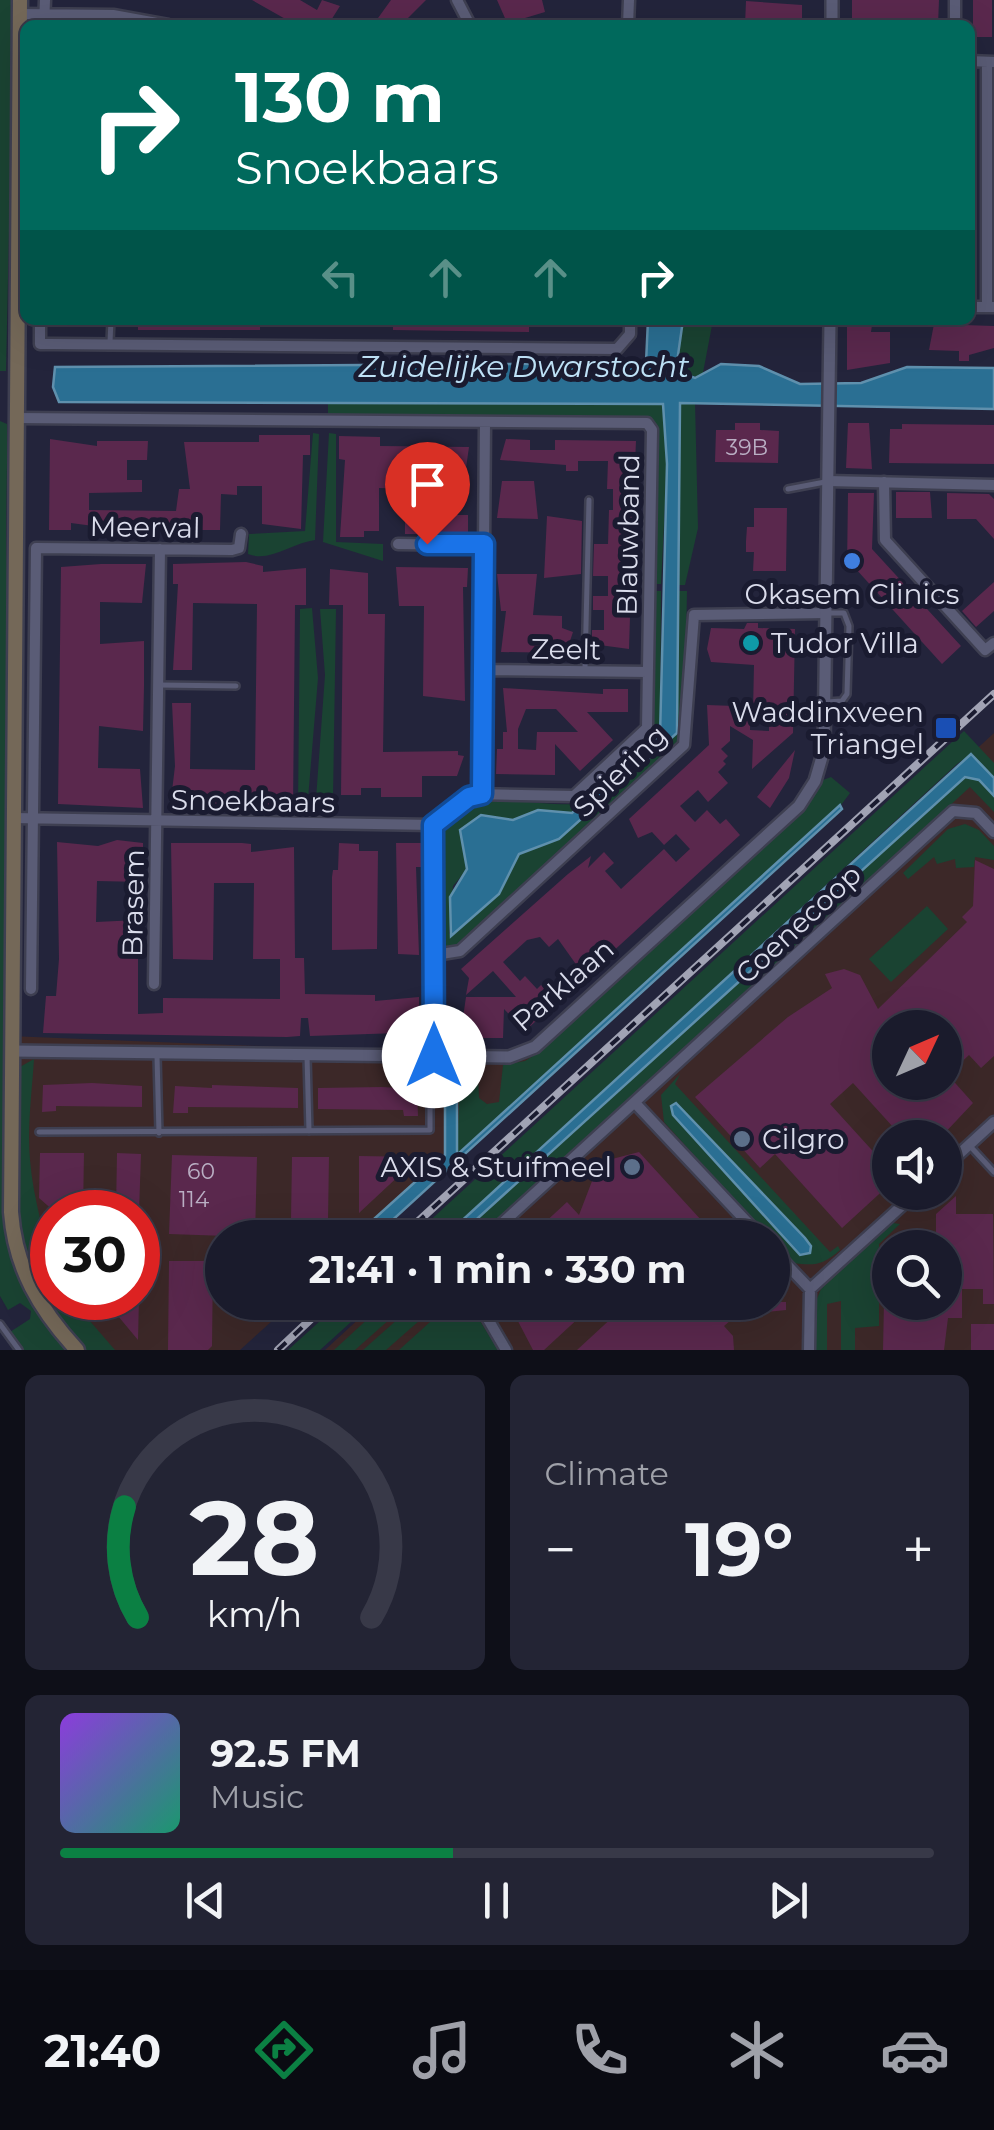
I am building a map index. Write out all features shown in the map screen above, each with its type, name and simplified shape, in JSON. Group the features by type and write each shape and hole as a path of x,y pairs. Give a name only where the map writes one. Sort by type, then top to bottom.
{"main road":[{"path":"20,7 10,1200 16,1250 39,1302 77,1350"}],"street":[{"path":"44,20 45,0"},
{"path":"20,7 44,20 112,20"},
{"path":"990,62 991,307"},
{"path":"40,325 40,344 617,349 630,334 630,325"},
{"name":"Parklaan","path":"12,1051 508,1057 536,1047 800,806 820,766 830,325"},
{"name":"Blauwband","path":"17,418 651,425 647,728 580,792 567,796 482,794"},
{"path":"432,1056 433,825 469,797 482,794 485,424"},
{"path":"828,481 994,485"},
{"path":"884,482 885,540 986,650 994,643"},
{"name":"Meerval","path":"34,819 36,548 232,550 239,548 241,534"},
{"path":"398,544 484,544"},
{"name":"Brasem","path":"154,984 160,549"},
{"name":"Spiering","path":"434,956 460,951 684,745 694,615 826,613"},
{"name":"Zeelt","path":"482,670 648,672"},
{"name":"Coenecoop","path":"506,1220 953,811 976,812 994,832"},
{"name":"Snoekbaars","path":"13,818 433,825"},
{"path":"31,989 34,819"},
{"path":"636,1104 745,1220"},
{"path":"962,1151 994,1122"},
{"path":"810,1289 897,1210"},
{"path":"790,1268 810,1289 809,1350"},
{"path":"488,1320 506,1350"}],"lane":[{"path":"110,345 111,325"},
{"path":"788,489 828,481"},
{"path":"585,671 589,500"},
{"path":"824,702 842,700 847,694 849,626 844,613 826,613"},
{"path":"159,685 236,686"},
{"path":"157,1054 159,1133"},
{"path":"306,1056 309,1131"},
{"path":"38,1132 430,1130 432,1056"},
{"path":"969,1145 994,1172"},
{"path":"0,1324 19,1350"}],"shaded area":[{"path":"994,733 994,1350 325,1350 358,1320 790,1320 790,1220 465,1220"},
{"path":"9,1036 558,1058 382,1220 205,1220 205,1320 273,1320 240,1350 75,1350 47,1320 160,1320 160,1190 30,1190 30,1302 0,1221"}],"green space":[{"path":"0,0 14,0 6,371 0,371"},
{"path":"682,325 712,325 702,378 681,373 677,362"},
{"path":"328,400 663,404 667,464 661,584 655,584 653,420 328,416"},
{"path":"695,402 698,528 685,585 677,585 680,403"},
{"path":"0,421 7,424 10,613 7,1234 30,1310 20,1303 8,1310 0,1296"},
{"path":"313,433 319,434 315,540 264,556 248,554 249,534 305,531"},
{"path":"329,433 336,434 336,542 383,544 383,561 323,542"},
{"path":"655,591 661,591 660,736 572,813 538,810 513,820 481,815 463,835 467,869 453,886 449,934 499,894 519,854 559,839 677,733 677,591 687,591 684,736 456,948 444,946 445,826 456,814 488,802 578,804 653,733"},
{"path":"312,608 318,678 307,811 298,809 300,609"},
{"path":"320,609 336,609 333,799 316,799 325,675"},
{"path":"964,731 994,763 994,778 971,754 957,764 462,1220 431,1220"},
{"path":"831,777 850,793 841,805 457,1156 460,1078 478,1077 479,1098 487,1104 499,1102 503,1065 525,1061 539,1052 806,809 823,780"},
{"path":"966,777 979,780 994,796 994,812 970,787 498,1220 477,1220"},
{"path":"965,824 979,830 994,846 994,860 975,857 974,867 956,868 955,859 937,864 934,857 908,879 903,873 948,829"},
{"path":"927,906 948,929 891,982 869,959"},
{"path":"34,1059 29,1122 34,1190 30,1190 30,1261 19,1218 16,1184 18,1068"},
{"path":"680,1074 675,1084 830,1252 838,1246 840,1250 817,1264 792,1263 790,1220 753,1220 664,1122 661,1095"},
{"path":"872,1242 872,1320 879,1320 879,1326 855,1328 855,1350 841,1350 841,1301 827,1304 827,1350 815,1350 816,1301 821,1289"},
{"path":"30,1319 46,1320 71,1350 23,1350 10,1332"},
{"path":"61,1320 89,1320 115,1350 86,1350"},
{"path":"321,1320 353,1320 320,1350 288,1350"},
{"path":"367,1320 389,1320 355,1350 334,1350"},
{"path":"397,1320 420,1320 386,1350 363,1350"},
{"path":"432,1320 479,1320 498,1350 399,1350"}],"water":[{"name":"Zuidelijke Dwarstocht","path":"648,325 682,325 677,362 681,373 695,378 721,364 759,366 800,384 861,383 907,367 994,368 994,409 680,403 677,733 559,839 519,854 499,894 451,936 450,897 467,869 460,830 481,815 513,820 538,810 572,813 660,736 667,464 663,404 59,402 53,387 55,367 646,363"},
{"path":"971,754 994,778 994,796 979,780 965,777 476,1220 463,1220"},
{"path":"840,805 842,809 393,1220 373,1220 445,1155 445,1079 457,1086 457,1155"},
{"path":"676,1103 788,1220 768,1220 673,1115 671,1106"},
{"path":"790,1222 811,1246 810,1253 800,1255 790,1244"}],"building":[{"path":"252,0 300,0 317,10 322,0 340,6 331,20 287,20"},
{"path":"391,0 426,0 406,20 377,20"},
{"path":"497,0 542,0 545,12 526,20 506,20"},
{"path":"852,0 939,0 938,20 852,20"},
{"path":"973,0 992,0 992,37 975,37"},
{"path":"746,1 802,5 802,20 745,20"},
{"path":"138,325 260,325 260,330 138,330"},
{"path":"393,325 529,325 529,332 393,330"},
{"path":"847,325 872,325 871,332 890,332 890,363 847,370"},
{"path":"934,325 994,326 994,348 969,355 969,361 959,361 959,351 929,350"},
{"path":"735,423 760,423 760,430 779,431 778,463 715,462 716,430 735,430"},
{"path":"848,423 869,423 872,469 846,468"},
{"path":"902,424 994,425 994,464 889,463 890,429 902,429"},
{"path":"259,435 310,435 310,455 303,455 301,529 262,524 262,486 237,486 237,495 221,494 220,530 123,530 71,523 71,530 49,530 50,439 97,446 97,441 148,441 147,460 127,460 127,480 142,480 142,492 89,493 89,510 176,511 179,489 190,489 184,442 259,442"},
{"path":"339,436 380,437 380,446 469,447 462,496 410,495 410,489 379,488 379,531 364,531 364,537 340,537 345,460 339,459"},
{"path":"506,439 530,440 530,450 555,450 555,440 636,441 635,464 629,464 629,488 634,488 629,649 592,644 592,630 604,630 604,610 593,610 593,596 608,596 608,576 593,576 594,544 608,544 609,510 613,510 613,489 607,489 608,461 578,461 578,471 566,471 566,465 500,460"},
{"path":"502,481 534,481 538,519 497,518"},
{"path":"896,492 930,492 932,518 896,518"},
{"path":"848,493 874,493 872,549 961,646 942,664 855,568 847,568"},
{"path":"947,493 989,494 994,499 994,539 976,519 947,519"},
{"path":"754,508 787,508 786,571 753,571 754,552 746,552 746,541 747,527 754,527"},
{"path":"405,515 468,515 468,534 405,534"},
{"path":"547,516 582,521 581,574 544,578"},
{"path":"246,562 263,566 263,572 306,568 306,605 295,605 293,808 251,803 251,809 170,808 175,766 172,703 191,703 190,769 255,770 257,604 193,603 192,670 173,670 178,584 173,584 173,564"},
{"path":"146,564 142,603 100,602 100,644 144,641 144,686 143,731 99,726 98,768 140,769 143,808 58,804 61,567"},
{"path":"396,567 468,568 467,587 463,587 465,701 423,696 424,606 399,606"},
{"path":"330,569 368,573 368,614 385,614 383,752 458,751 458,755 464,756 457,776 422,776 422,797 381,797 381,788 361,788 361,795 341,795 343,605 329,605"},
{"path":"497,574 537,574 533,615 562,616 562,628 573,632 566,653 501,652 506,611 501,611"},
{"path":"994,582 994,611 976,627 962,611"},
{"path":"747,623 758,623 758,628 795,629 793,733 752,769 753,740 730,726 730,741 721,749 728,756 723,761 726,764 718,772 728,783 708,802 698,790 680,806 695,822 707,810 720,824 726,819 740,835 585,977 558,939 549,947 540,937 527,940 503,962 520,981 525,976 537,989 541,985 557,1002 525,1031 504,1009 503,1038 460,1038 466,997 516,997 493,971 466,995 469,978 461,969 568,874 591,856 588,868 604,852 614,863 605,871 621,889 664,849 676,862 690,849 676,834 664,845 652,832 638,838 629,819 709,745 707,705 735,706 734,713 750,714 750,730 769,731 769,711 753,711 754,665 711,662 707,649 711,628 744,629"},
{"path":"503,688 603,694 603,689 628,689 628,712 587,712 613,740 580,771 555,744 555,775 496,774 497,749 503,749 503,732 507,732","holes":["526,709 556,709 578,732 537,732 536,750 518,749 518,729"]},
{"path":"795,750 789,778 770,808 757,797"},
{"path":"117,840 143,843 143,882 97,881 96,922 138,920 138,1014 163,1013 163,998 280,999 280,959 253,959 254,883 214,883 213,960 173,959 171,843 251,844 251,852 294,847 295,958 304,958 305,994 375,995 375,1001 419,997 419,1038 399,1038 399,1033 310,1036 308,1018 301,1018 300,1036 287,1037 43,1033 46,996 56,996 59,959 57,842 98,846"},
{"path":"339,843 359,844 359,851 378,851 377,949 332,950 332,877 333,870 338,870"},
{"path":"396,843 421,843 421,867 416,867 419,955 398,954"},
{"path":"975,860 994,869 994,1056 981,1068 969,1055 962,1062 962,1010 872,1010 872,1100 962,1100 962,1091 973,1103 957,1120 887,1120 853,1083 830,1104 872,1150 872,1200 842,1228 775,1154 760,1168 695,1097 788,1017 832,988 825,974 844,969 860,975 878,1009 967,922 962,917 973,906"},
{"path":"43,1085 142,1086 142,1107 56,1106 56,1111 42,1112"},
{"path":"175,1086 298,1088 298,1108 188,1107 188,1113 173,1113"},
{"path":"318,1088 417,1089 418,1116 404,1116 403,1110 318,1109"},
{"path":"639,1152 701,1220 548,1220 567,1202 579,1215 594,1176 612,1159"},
{"path":"40,1153 84,1153 83,1190 39,1190"},
{"path":"117,1153 141,1154 140,1190 116,1190"},
{"path":"172,1155 257,1157 255,1220 205,1220 205,1235 169,1234"},
{"path":"359,1156 419,1157 359,1213"},
{"path":"292,1157 329,1157 328,1220 291,1219"},
{"path":"940,1210 956,1210 956,1214 993,1214 994,1304 983,1304 983,1289 962,1289 962,1230 936,1230 936,1214"},
{"path":"169,1261 205,1261 205,1320 212,1320 212,1346 208,1350 168,1350"},
{"path":"121,1320 138,1320 138,1340"},
{"path":"517,1320 576,1320 544,1350 533,1350"},
{"path":"610,1320 731,1320 724,1326 733,1336 734,1350 577,1350"},
{"path":"884,1320 948,1320 944,1350 883,1350"},
{"path":"971,1324 994,1324 994,1350 971,1350"}],"railway":[{"path":"420,1220 994,694"},
{"path":"278,1350 310,1320"}],"place":[{"name":"Okasem Clinics","path":"852,561"},
{"name":"Tudor Villa","path":"751,643"},
{"name":"Waddinxveen Triangel","path":"946,728"},
{"name":"Cilgro","path":"742,1139"},
{"name":"AXIS & Stuifmeel","path":"632,1167"}],"route":[{"path":"427,544 484,544 482,794 469,797 433,825 434,1056"}]}
